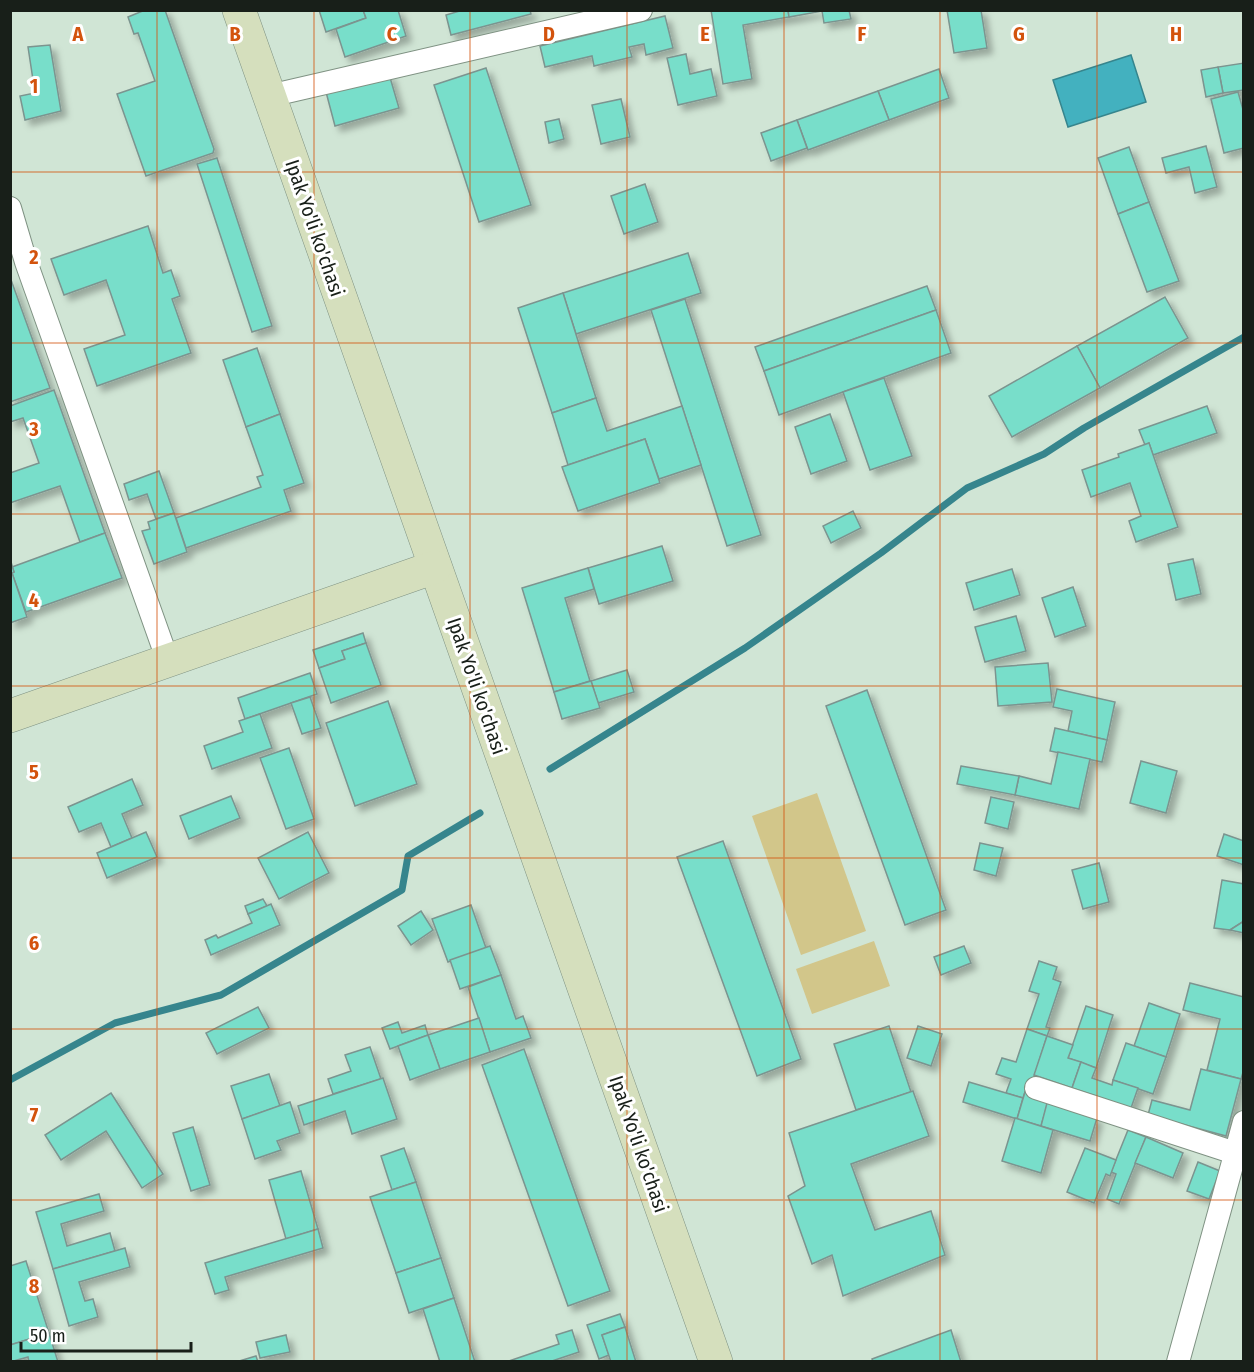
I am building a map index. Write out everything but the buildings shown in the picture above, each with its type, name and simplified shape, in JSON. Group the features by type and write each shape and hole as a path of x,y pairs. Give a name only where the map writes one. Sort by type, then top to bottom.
{"main road":[{"name":"Ipak Yo'li ko'chasi","path":"239,10 716,1362"},
{"path":"10,716 435,567"}],"street":[{"path":"269,96 641,10"},
{"path":"10,207 26,262 168,661"},
{"path":"1036,1088 1235,1153"},
{"path":"1178,1362 1244,1122"}],"shaded area":[{"path":"817,793 866,931 801,955 752,816"},
{"path":"874,941 890,986 812,1014 796,969"}],"water":[{"path":"1131,55 1146,102 1068,127 1053,80"}],"waterway":[{"path":"550,769 745,648 881,553 967,488 1044,454 1084,428 1244,337"},
{"path":"10,1080 115,1023 221,995 402,890 408,856 480,813"}]}
